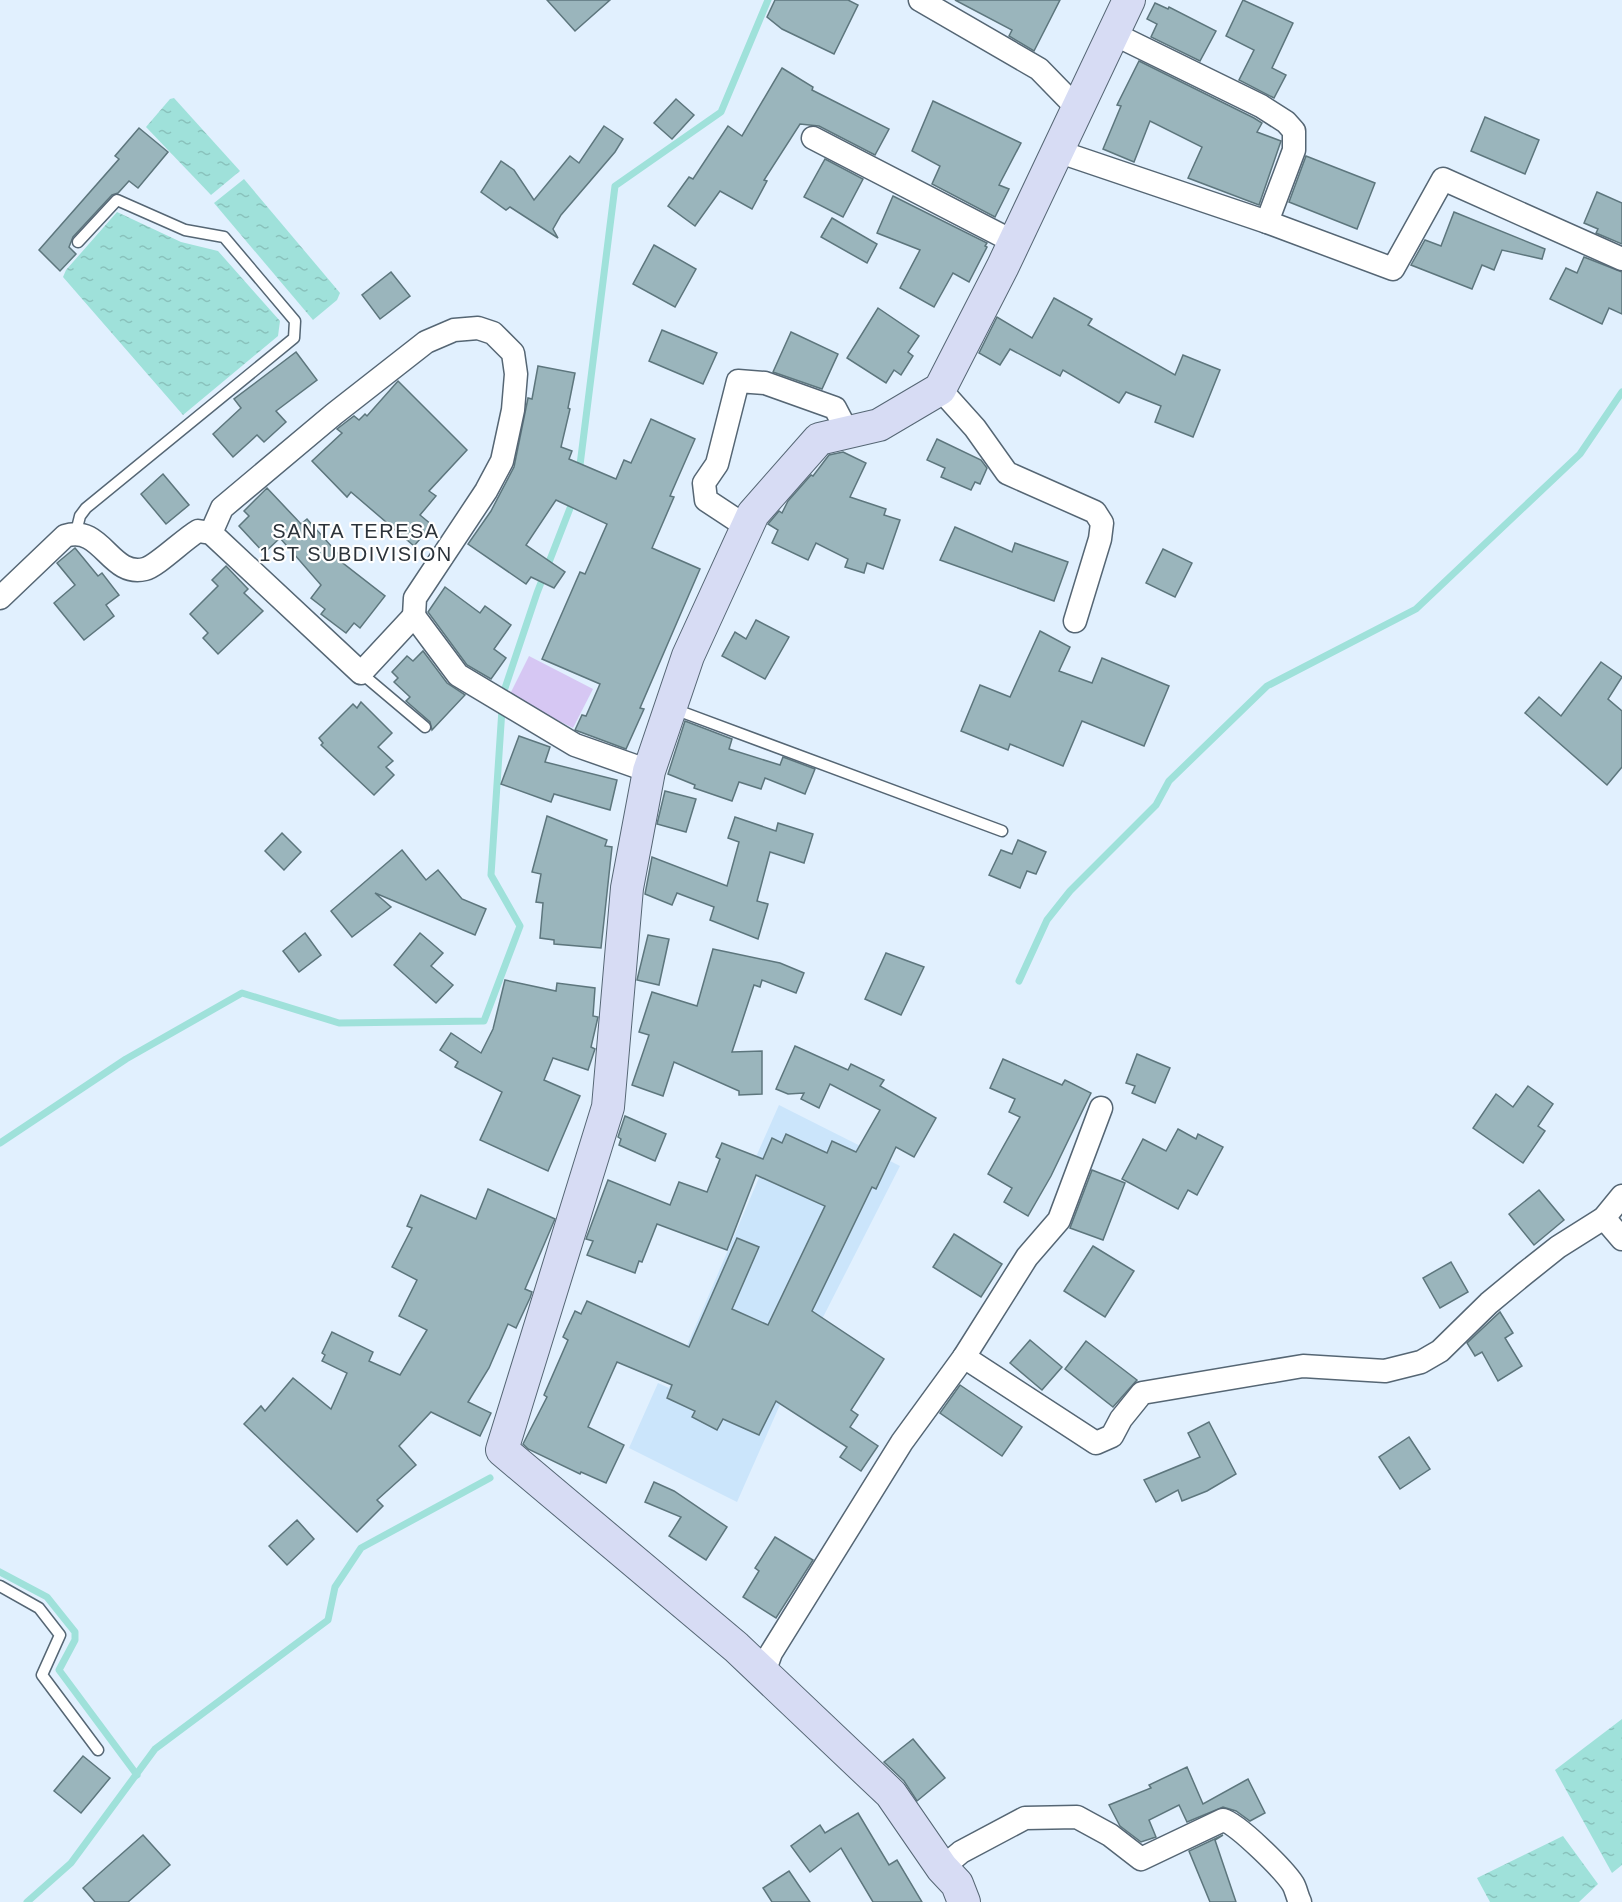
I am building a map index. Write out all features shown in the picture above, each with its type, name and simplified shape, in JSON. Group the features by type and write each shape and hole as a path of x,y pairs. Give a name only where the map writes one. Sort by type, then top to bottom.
{"street":[{"path":"920,0 1039,69 1078,109"},
{"path":"964,1902 957,1884 942,1868 891,1794 736,1647 502,1450 608,1107 627,888 649,771 688,656 753,514 819,439 879,425 940,389 1014,242 1129,0"},
{"path":"1114,34 1261,106 1286,122 1294,131 1294,150 1267,222"},
{"path":"813,138 1014,242"},
{"path":"1057,151 1267,222 1393,269 1443,179 1622,259"},
{"path":"0,598 65,536 76,532 88,535 117,562 135,570 148,569 198,531 211,533 361,673 414,616 415,598 486,491 502,461 513,410 516,374 513,353 494,333 478,328 454,330 426,342 333,414 222,508 211,533"},
{"path":"747,527 706,500 704,483 717,464 738,381 765,383 835,408 848,433"},
{"path":"940,389 975,428 1007,473 1095,513 1102,523 1100,539 1075,621"},
{"path":"414,616 458,675 575,745 649,771"},
{"path":"763,1675 771,1653 902,1442 964,1357 1027,1257 1059,1220 1101,1108"},
{"path":"964,1357 1096,1443 1112,1436 1121,1419 1143,1393 1303,1366 1384,1371 1421,1362 1440,1351 1489,1303 1524,1274 1604,1218 1622,1196"},
{"path":"1604,1218 1622,1239"},
{"path":"942,1868 961,1852 1025,1818 1077,1816 1110,1834 1141,1859 1223,1820 1232,1822 1246,1834 1292,1883 1300,1902"}],"lane":[{"path":"76,532 80,516 86,508 294,338 295,321 224,237 185,230 117,200 78,243"},
{"path":"361,673 425,727"},
{"path":"670,708 1002,831"},
{"path":"0,1586 39,1608 60,1635 42,1675 98,1750"}],"shaded area":[{"path":"529,656 593,689 573,728 509,696"},
{"path":"779,1105 900,1166 790,1382 737,1502 629,1448 658,1383 669,1388 761,1173 751,1168"}],"water":[{"path":"174,98 240,171 211,195 146,127 170,99"},
{"path":"244,179 340,293 337,300 313,320 214,203"},
{"path":"117,212 181,242 218,251 280,321 278,336 183,415 63,277 66,270"},
{"path":"1622,1719 1622,1865 1612,1873 1555,1770"},
{"path":"1563,1836 1598,1884 1579,1902 1490,1902 1477,1878"}],"building":[{"path":"547,0 610,0 575,31"},
{"path":"775,0 848,0 858,5 834,54 782,29 767,17"},
{"path":"955,0 1060,0 1034,51 1009,36 1012,30"},
{"path":"1243,0 1293,23 1272,68 1286,75 1274,98 1239,80 1254,50 1226,36"},
{"path":"1155,3 1168,9 1169,7 1216,31 1200,61 1151,37 1157,24 1147,19"},
{"path":"1139,61 1254,118 1262,123 1257,132 1281,141 1259,205 1188,178 1202,147 1150,121 1134,162 1103,149 1121,106 1117,105"},
{"path":"782,68 813,87 812,90 889,129 875,155 819,126 800,124 764,180 767,181 752,209 720,191 695,226 668,206 689,177 693,179 728,126 742,136"},
{"path":"676,99 694,115 672,139 654,123"},
{"path":"933,101 1021,143 999,185 1009,189 995,217 932,184 940,166 912,151"},
{"path":"1485,117 1539,140 1525,174 1471,151"},
{"path":"604,126 623,139 615,152 561,215 553,229 558,238 510,207 506,210 481,192 501,161 514,170 534,200 570,156 579,163"},
{"path":"139,128 168,152 138,188 129,181 118,193 112,195 73,237 69,247 76,254 60,271 39,250 119,159 115,156"},
{"path":"1306,156 1375,183 1357,229 1289,202"},
{"path":"825,159 863,179 843,217 804,197"},
{"path":"1597,192 1622,203 1622,244 1596,233 1598,229 1584,223"},
{"path":"893,196 987,243 969,282 953,273 934,307 900,288 920,250 877,233"},
{"path":"1454,212 1545,249 1542,259 1502,250 1494,270 1482,265 1472,289 1411,265 1425,240 1441,246"},
{"path":"832,218 877,244 867,263 821,237"},
{"path":"654,245 696,269 675,307 633,284"},
{"path":"1584,257 1622,272 1622,314 1609,308 1602,324 1550,299 1566,268 1577,273"},
{"path":"391,272 410,296 380,319 362,295"},
{"path":"1054,298 1092,319 1088,325 1175,375 1183,355 1220,370 1193,437 1155,422 1161,406 1126,392 1119,403 1063,370 1060,376 1010,349 1000,365 979,353 997,317 1032,338"},
{"path":"878,308 919,336 908,352 913,356 901,375 894,370 886,383 847,358"},
{"path":"662,330 717,353 703,384 649,361"},
{"path":"791,332 838,354 822,389 773,372"},
{"path":"296,352 317,380 276,411 286,422 264,442 257,435 233,457 213,434 241,408 234,399"},
{"path":"538,366 575,373 561,447 572,451 569,459 616,479 624,460 631,463 651,419 695,439 670,496 674,497 652,548 700,569 640,708 644,709 626,749 575,730 582,715 586,716 600,684 542,659 580,572 585,574 607,524 556,500 526,545 565,572 554,588 531,577 526,584 468,544 491,511 514,467 528,398 532,399"},
{"path":"398,381 467,450 429,491 436,496 420,515 432,525 414,546 351,492 347,497 312,461 342,433 337,429 354,416 359,420 365,414 367,416"},
{"path":"937,439 981,460 987,468 980,484 975,482 971,490 941,477 945,468 927,460"},
{"path":"843,452 866,463 850,497 886,509 884,515 900,520 883,569 867,563 864,573 845,567 848,559 816,543 808,560 772,543 778,530 768,524 779,511 782,513 788,501 811,475 813,476 829,455"},
{"path":"163,474 189,505 166,524 141,494"},
{"path":"267,488 301,524 307,519 341,557 339,560 385,596 360,628 354,623 346,633 321,614 325,609 311,598 321,585 280,538 264,553 239,526 249,516 244,511"},
{"path":"955,527 1012,552 1015,543 1068,562 1054,601 940,560"},
{"path":"75,548 98,576 102,573 119,595 106,605 114,616 84,640 54,603 75,585 57,563"},
{"path":"1163,549 1192,563 1175,597 1146,583"},
{"path":"226,566 248,589 244,593 263,611 218,654 203,638 208,633 190,614 218,586 212,580"},
{"path":"445,587 480,613 485,606 511,625 494,649 506,658 491,679 467,665 428,612"},
{"path":"756,620 789,637 765,679 722,656 735,632 746,639"},
{"path":"1040,631 1070,647 1059,671 1092,683 1102,658 1169,686 1144,746 1082,721 1063,766 1010,744 1008,750 961,731 980,685 1010,697"},
{"path":"423,651 447,683 465,695 432,730 430,722 406,701 410,697 394,682 398,678 392,672 407,656 413,661"},
{"path":"1601,662 1622,677 1608,699 1622,711 1622,767 1607,785 1525,713 1539,697 1561,716"},
{"path":"361,702 392,733 378,747 393,761 386,767 394,775 374,795 321,745 323,743 319,738 353,704 357,708"},
{"path":"685,721 732,739 729,749 780,765 783,757 815,769 805,794 765,778 761,789 739,782 732,801 694,788 695,785 668,774"},
{"path":"519,736 550,747 545,762 617,780 610,810 554,794 551,802 501,784"},
{"path":"665,791 696,799 686,832 657,824"},
{"path":"547,816 607,840 605,846 612,847 601,948 554,944 554,940 540,938 543,903 536,902 541,874 532,872"},
{"path":"735,817 776,831 778,823 813,834 804,863 770,852 757,901 768,904 758,939 710,920 714,907 677,893 672,905 645,894 652,857 727,886 739,842 728,838"},
{"path":"282,833 301,852 284,870 265,851"},
{"path":"1018,840 1046,852 1036,874 1027,871 1020,888 989,875 1001,850 1012,854"},
{"path":"402,850 426,880 438,870 462,899 486,909 475,935 375,893 391,907 352,937 331,911"},
{"path":"305,933 321,955 299,972 283,951"},
{"path":"420,933 443,953 431,966 453,985 436,1003 394,965"},
{"path":"648,935 669,939 659,985 637,980"},
{"path":"713,949 780,963 804,973 796,993 762,980 760,987 754,985 732,1052 762,1051 762,1094 739,1095 739,1091 674,1062 663,1096 632,1085 649,1035 639,1032 652,992 697,1006"},
{"path":"886,953 924,967 901,1015 865,999"},
{"path":"505,980 556,991 557,983 595,988 593,1016 598,1017 591,1047 595,1049 588,1070 553,1058 544,1080 580,1096 548,1171 480,1140 502,1092 455,1067 458,1062 440,1050 451,1033 481,1053 493,1029"},
{"path":"795,1046 848,1070 851,1064 884,1080 880,1086 936,1118 914,1157 896,1147 876,1189 872,1187 812,1311 884,1359 851,1410 858,1415 850,1427 878,1446 861,1471 840,1457 847,1447 776,1401 759,1435 723,1419 717,1430 692,1417 695,1411 667,1398 672,1385 617,1362 588,1427 624,1445 606,1483 581,1472 580,1474 528,1449 523,1444 547,1397 544,1395 568,1340 563,1337 575,1311 581,1314 587,1301 689,1347 737,1238 759,1247 732,1309 768,1325 825,1206 756,1175 727,1250 657,1224 642,1262 639,1261 635,1273 587,1255 593,1241 586,1239 608,1180 670,1205 679,1182 707,1192 720,1159 716,1157 722,1143 763,1159 772,1138 782,1143 786,1134 827,1153 832,1141 856,1152 880,1110 830,1084 819,1108 801,1099 804,1093 788,1094 776,1089"},
{"path":"1137,1054 1170,1068 1155,1103 1132,1093 1135,1086 1126,1083"},
{"path":"1003,1059 1062,1085 1065,1080 1091,1093 1051,1176 1028,1216 1004,1202 1012,1188 988,1174 1020,1117 1009,1112 1015,1099 990,1088"},
{"path":"1528,1086 1553,1104 1538,1126 1545,1131 1523,1163 1473,1128 1496,1094 1513,1107"},
{"path":"625,1116 666,1134 655,1161 619,1145 621,1139 618,1137"},
{"path":"1178,1129 1196,1139 1198,1134 1223,1147 1197,1195 1188,1190 1178,1209 1122,1179 1143,1139 1166,1151"},
{"path":"1092,1170 1125,1183 1103,1240 1070,1228"},
{"path":"488,1189 555,1219 525,1289 532,1292 516,1328 508,1324 489,1368 468,1402 491,1413 480,1436 431,1412 399,1446 416,1465 377,1500 383,1506 357,1532 244,1424 261,1406 265,1411 293,1378 331,1409 347,1373 322,1361 325,1355 322,1353 332,1332 373,1352 369,1361 400,1375 427,1330 399,1316 417,1280 392,1267 412,1228 407,1226 421,1195 476,1219"},
{"path":"1539,1190 1564,1220 1534,1245 1509,1214"},
{"path":"954,1234 1002,1264 981,1297 933,1267"},
{"path":"1093,1246 1134,1271 1105,1317 1064,1291"},
{"path":"1451,1262 1468,1292 1440,1308 1423,1278"},
{"path":"1500,1312 1513,1333 1505,1338 1522,1366 1498,1381 1482,1352 1475,1356 1467,1343"},
{"path":"1030,1340 1062,1367 1042,1390 1010,1363"},
{"path":"1086,1341 1137,1380 1113,1407 1065,1369"},
{"path":"960,1385 1022,1427 1002,1456 940,1413"},
{"path":"1209,1422 1236,1474 1207,1491 1182,1501 1178,1490 1156,1502 1144,1480 1200,1457 1188,1433"},
{"path":"1409,1437 1430,1469 1400,1489 1379,1457"},
{"path":"654,1482 674,1491 727,1527 706,1560 669,1536 681,1517 645,1502"},
{"path":"297,1520 314,1539 287,1565 269,1546"},
{"path":"775,1537 813,1560 776,1618 743,1597 759,1571 755,1568"},
{"path":"913,1739 945,1778 917,1801 904,1781 884,1762"},
{"path":"83,1756 110,1778 81,1813 54,1791"},
{"path":"1187,1767 1203,1804 1248,1779 1265,1813 1250,1821 1236,1811 1223,1807 1187,1822 1179,1805 1149,1820 1156,1837 1141,1842 1120,1826 1109,1805 1151,1788 1149,1785"},
{"path":"858,1813 889,1865 897,1860 922,1902 873,1902 841,1848 810,1872 791,1846 820,1825 825,1833"},
{"path":"143,1835 170,1865 128,1902 95,1902 83,1888"},
{"path":"1223,1835 1215,1840 1236,1902 1210,1902 1189,1851"},
{"path":"789,1871 810,1902 772,1902 763,1888"}],"waterway":[{"path":"579,473 615,186 721,112 768,0"},
{"path":"1019,981 1047,920 1070,891 1156,805 1169,781 1267,686 1416,609 1580,454 1622,392"},
{"path":"0,1143 126,1059 242,993 339,1023 484,1021 520,926 491,875 503,694 537,593 574,498"},
{"path":"27,1902 71,1863 155,1749 328,1620 335,1587 361,1548 490,1478"},
{"path":"0,1572 47,1597 75,1632 75,1640 59,1670 137,1775"}],"district":[{"name":"SANTA TERESA 1ST SUBDIVISION","path":"356,542"}]}
